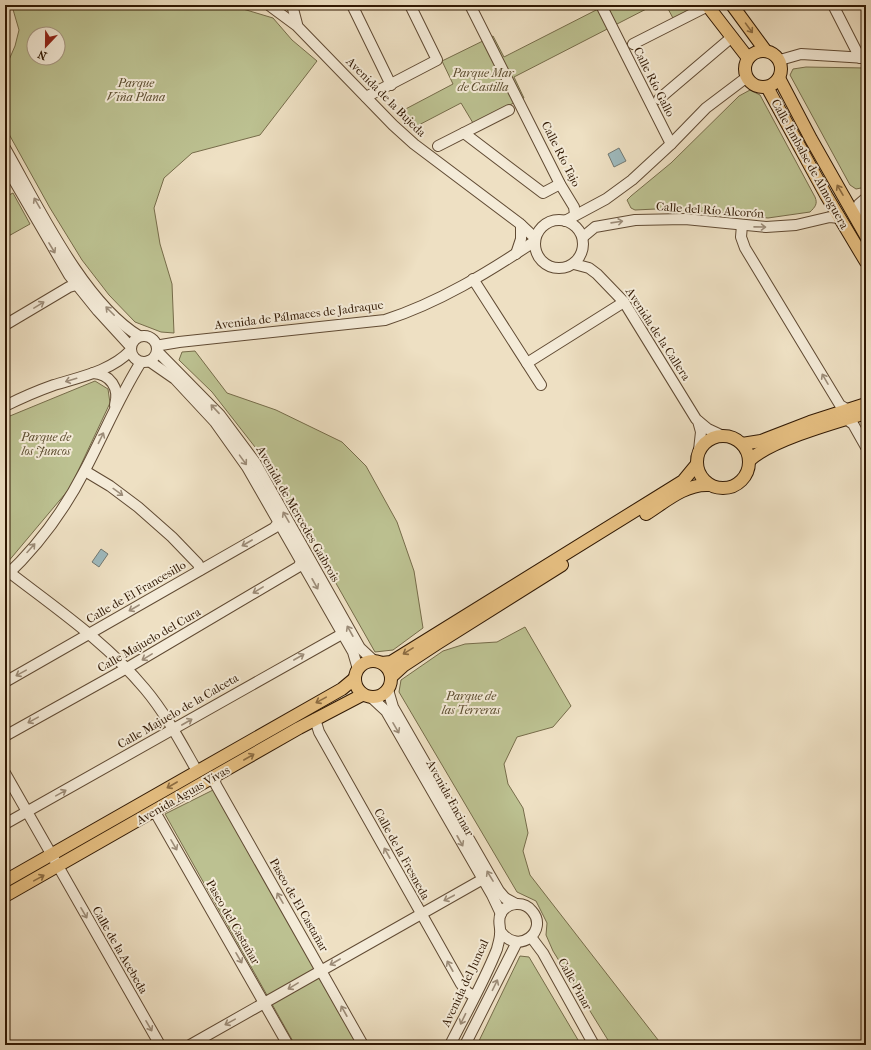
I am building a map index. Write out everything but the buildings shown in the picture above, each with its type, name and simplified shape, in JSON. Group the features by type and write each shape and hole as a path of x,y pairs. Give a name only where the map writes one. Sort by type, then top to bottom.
{"main road":[{"path":"707,5 748,58"},
{"path":"732,5 765,50 772,53 780,60 782,72 779,78 767,87 755,85 747,76 745,69 748,58 754,53 765,50"},
{"name":"Calle Embalse de Almoguera","path":"779,78 866,236"},
{"name":"Calle Embalse de Almoguera","path":"767,87 839,218 866,262"},
{"path":"750,460 764,449 847,414 866,404"},
{"path":"742,444 761,441 847,414 866,413"},
{"path":"599,538 687,489 699,485 726,488 736,485 745,477 749,469 750,460 746,448 742,444 732,438 723,436 710,440 699,450 697,464 701,477 708,485"},
{"path":"378,662 390,672 391,677 388,690 383,695 367,696 355,685 356,674 368,662 378,662 391,662 436,639 599,538 683,481 697,464"},
{"path":"391,677 436,639"},
{"name":"Avenida Aguas Vivas","path":"5,881 342,689 356,674"},
{"name":"Avenida Aguas Vivas","path":"5,896 155,812 315,719 367,696"}],"street":[{"name":"Avenida de la Bujeda","path":"268,5 298,26 366,97 414,144 520,224 535,240"},
{"name":"Avenida de la Bujeda","path":"292,5 293,16 298,26"},
{"path":"352,5 391,85"},
{"path":"366,97 437,60 410,5"},
{"name":"Calle Río Tajo","path":"470,5 578,217"},
{"name":"Calle Río Gallo","path":"601,5 671,144"},
{"path":"633,44 707,5"},
{"path":"833,5 863,58"},
{"path":"660,99 732,37"},
{"path":"780,60 801,54 863,58"},
{"path":"578,217 583,237 582,254 574,264 570,266 553,268 546,265 538,256 535,240 541,229 552,221 578,217 632,180 671,144 706,108 747,76"},
{"path":"438,146 509,110"},
{"path":"464,134 543,192 560,184"},
{"path":"5,148 76,270 104,305 128,328 139,336 145,336 156,346 155,357 145,362 114,411 85,471 60,511 36,544 6,573 91,634 127,668 159,706 197,771"},
{"path":"5,165 27,205 76,285 130,349 133,357 145,362"},
{"path":"855,217 859,204 866,198"},
{"name":"Calle del Río Alcorón","path":"583,237 595,226 635,220 685,219 779,227 819,219 839,218"},
{"name":"Avenida de la Bujeda","path":"520,224 541,229"},
{"path":"514,256 521,239 520,224"},
{"path":"742,225 741,237 745,248 866,447"},
{"name":"Avenida de Pálmaces de Jadraque","path":"156,346 385,320 412,311 450,292 514,256 535,240"},
{"path":"514,256 526,254 538,256"},
{"name":"Avenida de la Callera","path":"582,254 589,268"},
{"name":"Avenida de la Callera","path":"574,264 589,268 604,280 624,302 698,421 701,432 699,450"},
{"path":"473,279 541,385"},
{"path":"5,325 69,287 76,285"},
{"path":"527,363 624,302"},
{"path":"5,406 31,394 93,373 118,362 130,349 135,338 139,336"},
{"name":"Avenida de Mercedes Gaibrois","path":"156,346 220,416 255,462 360,648 378,662"},
{"name":"Avenida de Mercedes Gaibrois","path":"145,362 175,379 215,422 248,466 353,652 356,674"},
{"path":"93,373 102,374 114,386 118,397 114,411"},
{"name":"Avenida de la Callera","path":"698,421 708,429 723,436"},
{"path":"85,471 110,486 158,524 198,564 200,570"},
{"name":"Calle de El Francesillo","path":"5,682 274,528 279,522"},
{"name":"Calle Majuelo del Cura","path":"5,736 127,668 298,567 302,561"},
{"name":"Calle Majuelo de la Calceta","path":"5,824 342,634"},
{"name":"Avenida Encinar","path":"388,690 393,707 496,886 505,898 516,904"},
{"name":"Avenida Encinar","path":"367,696 386,711 483,879 501,914"},
{"name":"Calle de la Fresneda","path":"315,719 319,732 461,984 474,996"},
{"name":"Calle de la Acebeda","path":"5,773 160,1045"},
{"name":"Paseo de El Castañar","path":"214,778 216,786 363,1045"},
{"name":"Paseo del Castañar","path":"155,812 288,1045"},
{"path":"190,1045 483,879"},
{"path":"516,904 528,907 535,915 536,927 531,937 517,942 510,941 500,932 498,926 501,914 510,905 516,904"},
{"name":"Avenida del Juncal","path":"450,1045 496,949 500,932"},
{"name":"Calle Pinar","path":"531,937 543,953 594,1045"},
{"path":"465,1045 517,942"}],"green space":[{"name":"Parque Viña Plana","path":"17,5 125,5 209,9 233,6 273,18 292,40 317,61 260,135 192,153 164,178 154,208 160,244 172,284 174,333 161,332 135,322 109,295 82,260 50,208 5,127 5,69 15,46 19,30 12,6"},
{"name":"Parque Mar de Castilla","path":"606,5 654,5 514,77 524,98 473,123 461,103 413,128 398,113 453,84 442,61 493,36 504,57"},
{"path":"666,5 693,5 695,7 674,20"},
{"path":"806,67 866,68 866,187 856,189 850,185 790,75 793,69"},
{"path":"750,90 760,95 815,197 816,205 810,212 768,218 714,212 656,209 635,210 631,208 627,200 631,196 671,163 739,96"},
{"path":"13,193 30,224 5,238 5,197"},
{"path":"195,351 227,393 276,410 342,442 366,466 397,522 414,571 423,628 393,650 375,652 312,541 255,447 212,392 179,360 182,352"},
{"name":"Parque de los Juncos","path":"95,381 108,389 110,403 70,488 7,563 5,561 5,418"},
{"name":"Parque de las Terreras","path":"525,627 571,706 553,727 517,737 504,764 508,784 523,808 528,833 523,851 530,875 662,1045 611,1045 553,951 546,935 547,923 536,901 517,892 399,692 401,680 443,651 465,644 497,642"},
{"path":"215,789 359,1045 295,1045 165,814"},
{"path":"520,956 529,957 581,1045 477,1045"}],"water":[{"path":"619,148 626,161 614,167 608,154"},
{"path":"101,549 108,554 99,567 92,562"}]}
